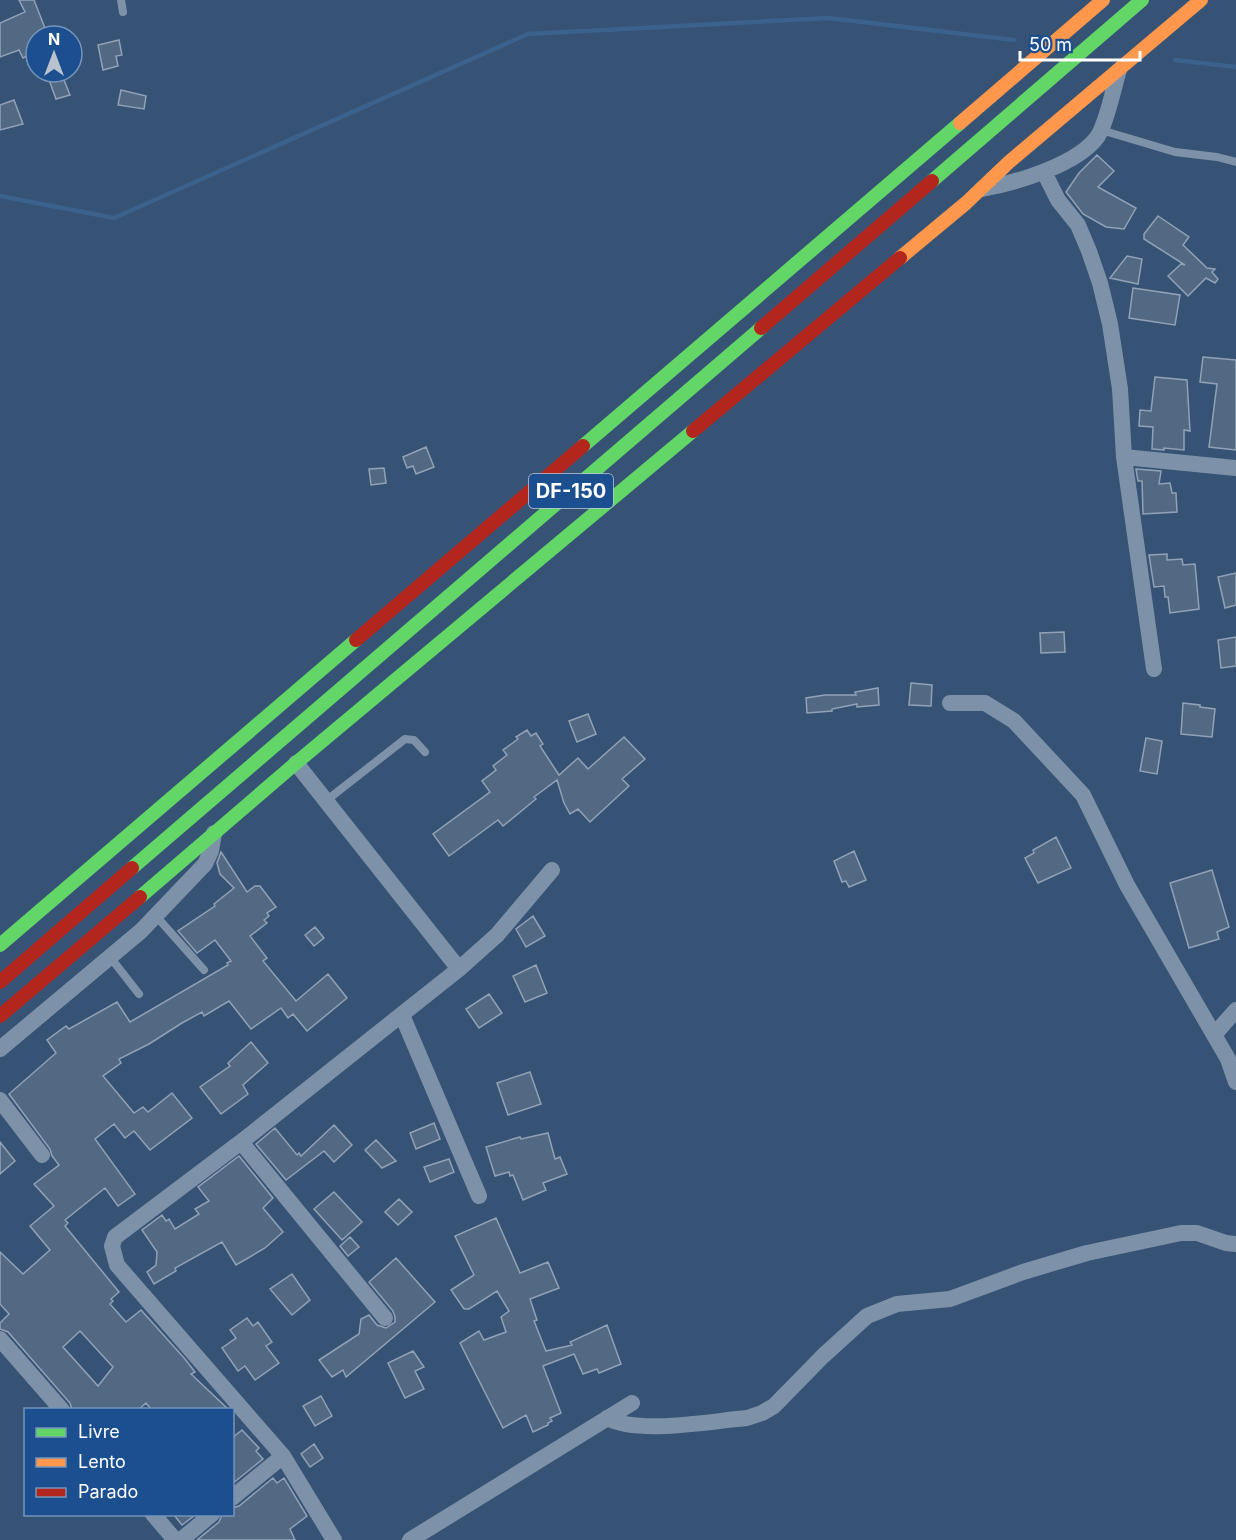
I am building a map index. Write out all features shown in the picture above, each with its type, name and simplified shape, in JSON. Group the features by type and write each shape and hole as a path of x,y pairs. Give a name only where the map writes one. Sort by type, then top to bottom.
{"main road":[{"name":"DF-150","path":"0,945 1103,0"},
{"name":"DF-150","path":"0,982 1142,0"},
{"path":"0,1016 296,763 981,189 1009,162 1202,0"}],"street":[{"path":"981,189 1044,172 1084,150 1100,130 1119,69"},
{"path":"1044,172 1052,189 1077,225 1089,250 1110,324 1120,389 1124,458 1154,669"},
{"path":"1124,458 1236,468"},
{"path":"950,703 985,703 1014,721 1083,795 1127,885 1228,1059 1236,1082"},
{"path":"296,763 459,969"},
{"path":"0,1049 156,916 205,864 211,851 214,833"},
{"path":"334,1540 283,1456 117,1265 112,1246 115,1237 122,1230 241,1142 459,969 497,935 552,870"},
{"path":"125,910 141,931"},
{"path":"1214,1035 1236,1010"},
{"path":"402,1015 479,1196"},
{"path":"0,1100 42,1155"},
{"path":"241,1142 385,1318"},
{"path":"607,1418 615,1422 651,1426 747,1418 774,1406 823,1356 867,1316 897,1304 950,1299 1023,1272 1087,1253 1181,1233 1197,1233 1236,1244"},
{"path":"0,1339 60,1408"},
{"path":"410,1540 632,1403"},
{"path":"234,1496 283,1456"},
{"path":"154,1516 175,1540"},
{"path":"181,1540 211,1516"}],"lane":[{"path":"121,0 123,12"},
{"path":"1100,130 1175,152 1217,157 1236,162"},
{"path":"327,800 405,739 412,738 425,752"},
{"path":"156,916 204,970"},
{"path":"110,957 139,994"}],"building":[{"path":"19,0 34,0 43,24 24,24 24,58 19,50 0,57 0,23 25,12"},
{"path":"119,40 122,55 116,56 118,66 103,70 98,45"},
{"path":"51,84 66,84 70,95 56,99"},
{"path":"121,90 146,96 144,109 118,105"},
{"path":"14,100 23,124 0,130 0,105"},
{"path":"1097,155 1114,171 1098,187 1136,208 1124,229 1106,227 1083,214 1066,192 1079,173"},
{"path":"1158,216 1189,237 1183,245 1207,268 1215,269 1212,272 1218,279 1215,283 1206,278 1188,296 1168,276 1181,264 1185,265 1144,239 1144,234"},
{"path":"1127,256 1142,259 1138,284 1110,278"},
{"path":"1133,288 1180,295 1175,325 1129,318"},
{"path":"1203,357 1236,360 1236,450 1209,447 1217,384 1200,382"},
{"path":"1155,377 1187,380 1190,431 1184,430 1184,450 1152,449 1153,427 1139,426 1140,410 1151,411"},
{"path":"426,447 434,467 416,474 413,466 407,468 403,457"},
{"path":"384,468 386,483 371,485 369,469"},
{"path":"1136,469 1161,471 1159,484 1170,483 1172,493 1176,493 1177,512 1143,514 1142,481 1138,481"},
{"path":"1167,554 1167,560 1182,559 1183,565 1195,564 1199,609 1170,613 1164,586 1154,587 1149,555"},
{"path":"1236,573 1236,605 1225,608 1218,577"},
{"path":"1064,632 1065,652 1041,653 1040,633"},
{"path":"1236,637 1236,666 1221,668 1218,640"},
{"path":"911,683 932,685 931,706 909,705"},
{"path":"878,688 879,705 857,707 857,704 832,709 832,711 807,713 806,698 825,695 856,695 855,692"},
{"path":"1183,703 1215,709 1212,737 1181,734"},
{"path":"588,714 596,734 577,742 569,721"},
{"path":"527,730 531,736 536,733 543,744 540,746 559,775 578,758 588,769 624,737 645,759 622,779 629,786 590,822 578,809 570,814 557,780 534,797 536,799 503,826 498,820 449,856 433,834 490,792 482,781 496,770 493,766 507,755 503,750"},
{"path":"1146,738 1162,741 1157,774 1140,771"},
{"path":"1056,837 1071,868 1038,883 1025,858 1034,853 1033,850"},
{"path":"854,851 866,880 849,887 846,881 842,882 834,861"},
{"path":"221,852 247,892 255,886 260,886 276,907 267,913 269,916 264,920 267,923 250,936 267,958 263,961 296,1001 328,974 347,998 307,1031 293,1014 288,1018 281,1008 251,1029 229,1001 204,1016 202,1012 119,1059 121,1063 103,1076 134,1113 143,1107 148,1112 172,1093 192,1118 150,1150 134,1131 125,1138 114,1124 95,1139 135,1194 118,1206 105,1188 65,1220 68,1223 65,1226 119,1292 111,1299 113,1301 110,1304 126,1322 141,1310 185,1359 195,1372 191,1374 227,1408 150,1408 146,1403 140,1408 71,1408 70,1403 8,1332 0,1329 0,1323 9,1314 0,1304 0,1252 23,1274 50,1250 30,1226 54,1206 34,1184 59,1165 50,1149 9,1094 56,1053 47,1040 66,1026 69,1029 117,1002 130,1022 228,965 227,963 231,961 215,940 197,953 178,931 215,906 214,904 234,888 220,874 217,863","holes":["80,1331 113,1367 98,1386 63,1347"]},
{"path":"1212,870 1229,927 1217,932 1219,939 1189,948 1170,883"},
{"path":"533,916 545,936 526,947 516,929"},
{"path":"315,927 324,938 314,946 305,935"},
{"path":"536,965 547,993 525,1002 513,976"},
{"path":"489,994 502,1013 479,1028 466,1009"},
{"path":"251,1042 268,1063 243,1085 248,1094 221,1114 200,1087 230,1066 228,1063"},
{"path":"530,1072 541,1104 508,1115 497,1083"},
{"path":"434,1123 440,1139 416,1149 410,1133"},
{"path":"334,1125 352,1145 334,1162 324,1151 286,1180 256,1144 275,1128 297,1155 299,1153 301,1156"},
{"path":"548,1133 555,1159 560,1157 567,1174 543,1183 546,1190 523,1200 513,1175 510,1176 509,1172 495,1176 486,1147 520,1137 521,1139"},
{"path":"376,1140 396,1161 382,1168 365,1150"},
{"path":"0,1142 15,1161 0,1174"},
{"path":"239,1156 273,1198 263,1208 283,1232 265,1248 236,1265 222,1242 175,1268 176,1271 154,1284 147,1272 156,1265 157,1252 142,1230 162,1215 166,1221 169,1219 175,1229 199,1214 195,1209 209,1201 198,1187"},
{"path":"449,1159 454,1172 430,1182 424,1167"},
{"path":"334,1192 362,1222 342,1240 314,1209"},
{"path":"399,1199 412,1212 398,1225 385,1212"},
{"path":"496,1218 520,1273 548,1262 559,1288 530,1299 537,1320 534,1321 546,1351 572,1345 570,1342 607,1325 621,1364 599,1373 597,1369 583,1374 574,1354 543,1366 561,1413 550,1418 552,1421 548,1425 533,1432 526,1415 503,1428 460,1343 479,1331 484,1340 506,1332 501,1317 509,1311 497,1291 469,1309 464,1309 451,1290 474,1275 455,1236"},
{"path":"350,1237 359,1247 348,1256 340,1246"},
{"path":"396,1258 435,1302 346,1377 343,1370 332,1377 319,1360 359,1334 361,1319 369,1315 377,1325 386,1328 395,1322 393,1311 369,1282"},
{"path":"292,1274 310,1300 292,1315 270,1289"},
{"path":"247,1318 253,1326 258,1322 272,1342 266,1346 279,1363 255,1380 245,1366 238,1371 222,1348 236,1338 230,1330"},
{"path":"413,1351 424,1367 415,1371 424,1389 405,1398 388,1363"},
{"path":"321,1396 332,1416 315,1426 303,1406"},
{"path":"242,1430 259,1448 256,1451 263,1459 234,1482 234,1436"},
{"path":"314,1444 323,1458 310,1467 301,1454"},
{"path":"273,1478 277,1483 284,1478 307,1516 290,1529 295,1540 197,1540 219,1522 222,1516 234,1516 234,1507 239,1506"},
{"path":"175,1516 194,1516 182,1525"}],"waterway":[{"path":"0,196 114,218 528,34 829,18 1014,40"},
{"path":"1175,60 1236,67"}],"traffic: fast":[{"path":"932,181 1142,0"},
{"path":"583,446 960,123"},
{"path":"132,868 761,328"},
{"path":"140,897 296,763 693,431"},
{"path":"0,945 356,640"}],"traffic: slow":[{"path":"960,123 1103,0"},
{"path":"900,258 966,203 1009,162 1201,0"}],"traffic: jam":[{"path":"761,328 932,181"},
{"path":"693,431 900,258"},
{"path":"356,640 583,446"},
{"path":"0,982 132,868"},
{"path":"0,1016 140,897"}]}
